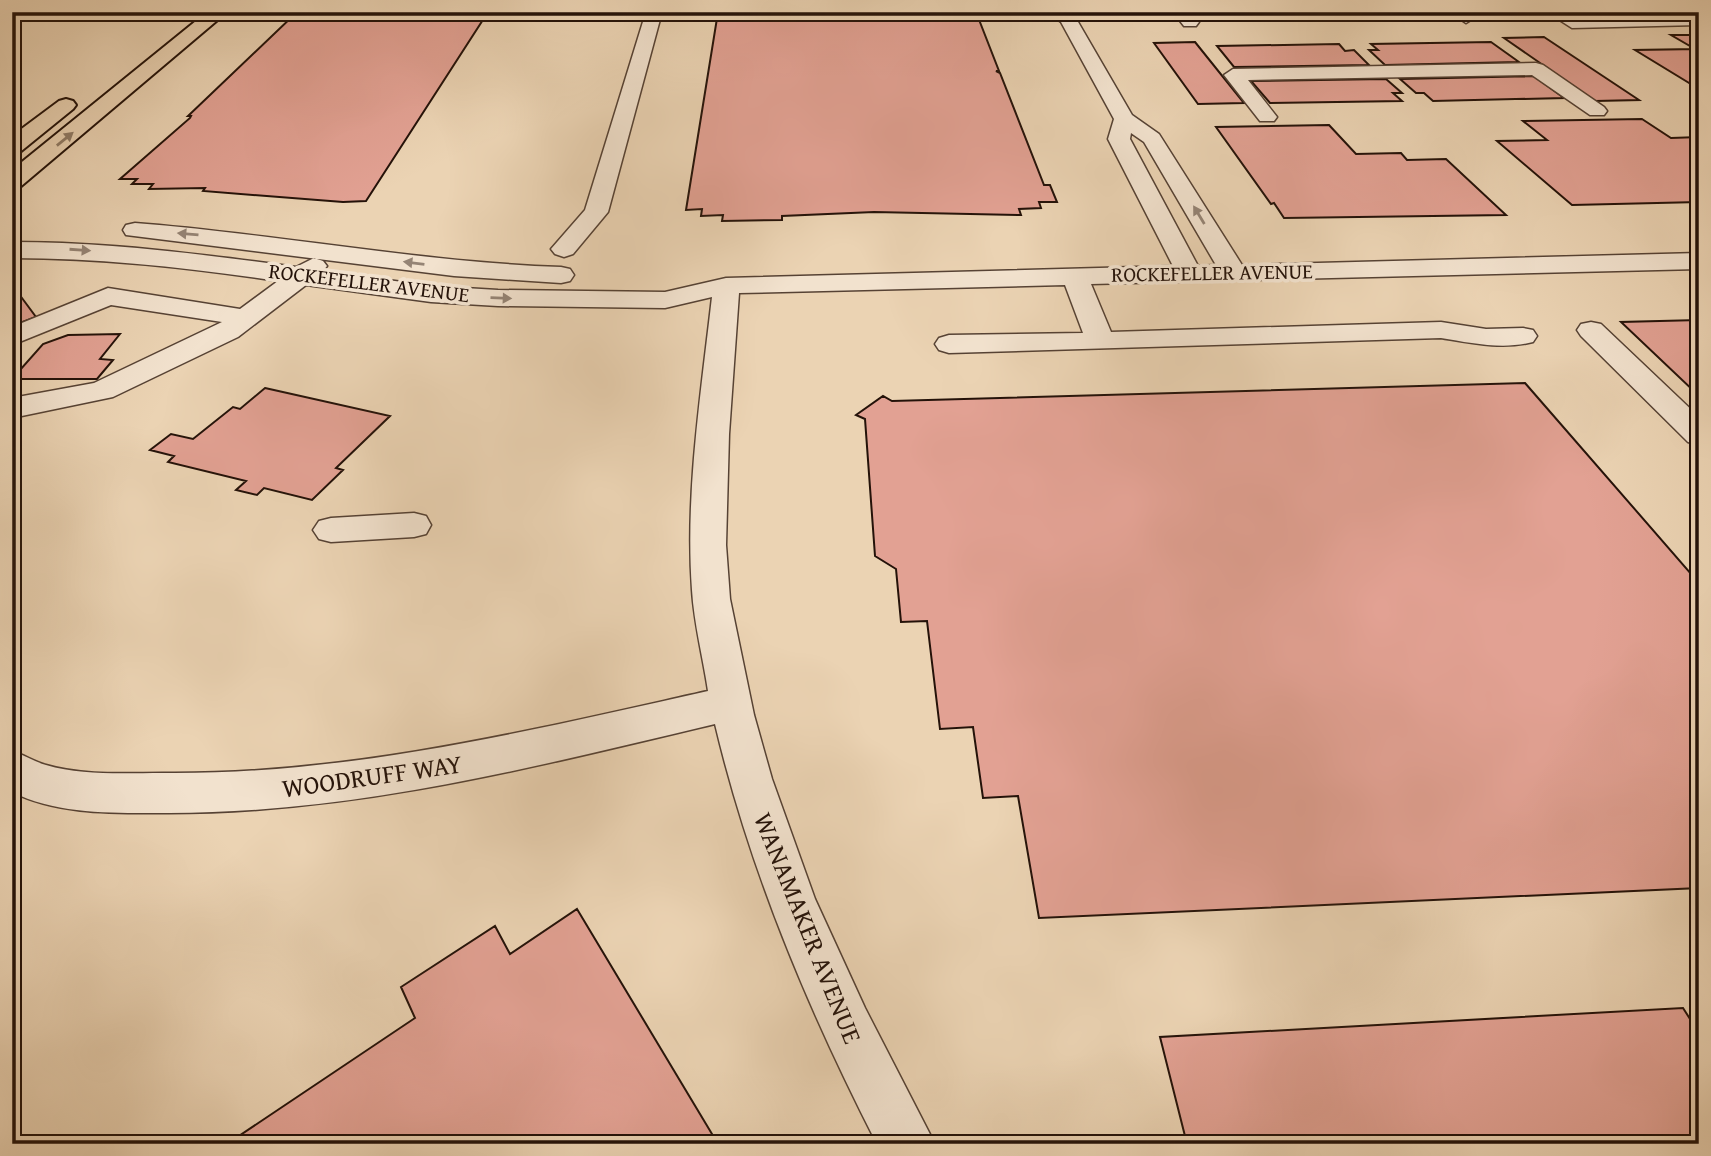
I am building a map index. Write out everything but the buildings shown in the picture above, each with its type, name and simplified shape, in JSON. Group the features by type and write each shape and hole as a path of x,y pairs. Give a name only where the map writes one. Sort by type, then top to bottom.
{"main road":[{"path":"12,182 218,12"},
{"path":"12,147 80,93"}],"street":[{"path":"564,249 596,212 654,12"},
{"path":"1555,12 1572,23 1699,20"},
{"path":"1067,15 1124,119 1152,138 1234,273"},
{"path":"1267,117 1233,75 1536,69 1597,111"},
{"path":"1124,119 1119,139 1190,274"},
{"name":"ROCKEFELLER AVENUE","path":"12,229 76,228 168,232 468,270 614,275"},
{"name":"ROCKEFELLER AVENUE","path":"12,250 71,250 158,256 431,294 665,300 726,286 1699,261"},
{"path":"12,408 102,391 228,331 332,252"},
{"name":"ROCKEFELLER AVENUE","path":"669,276 726,286"},
{"path":"1075,276 1100,341"},
{"name":"WANAMAKER AVENUE","path":"726,286 708,498 710,584 729,703 758,804 796,911 866,1067 907,1144"},
{"path":"12,337 108,296 245,318"},
{"path":"949,344 1441,330 1486,337 1523,336"},
{"path":"1591,330 1699,435"},
{"path":"331,530 414,525"},
{"name":"WOODRUFF WAY","path":"12,770 44,785 115,792 190,795 325,788 473,761 729,703"}]}
